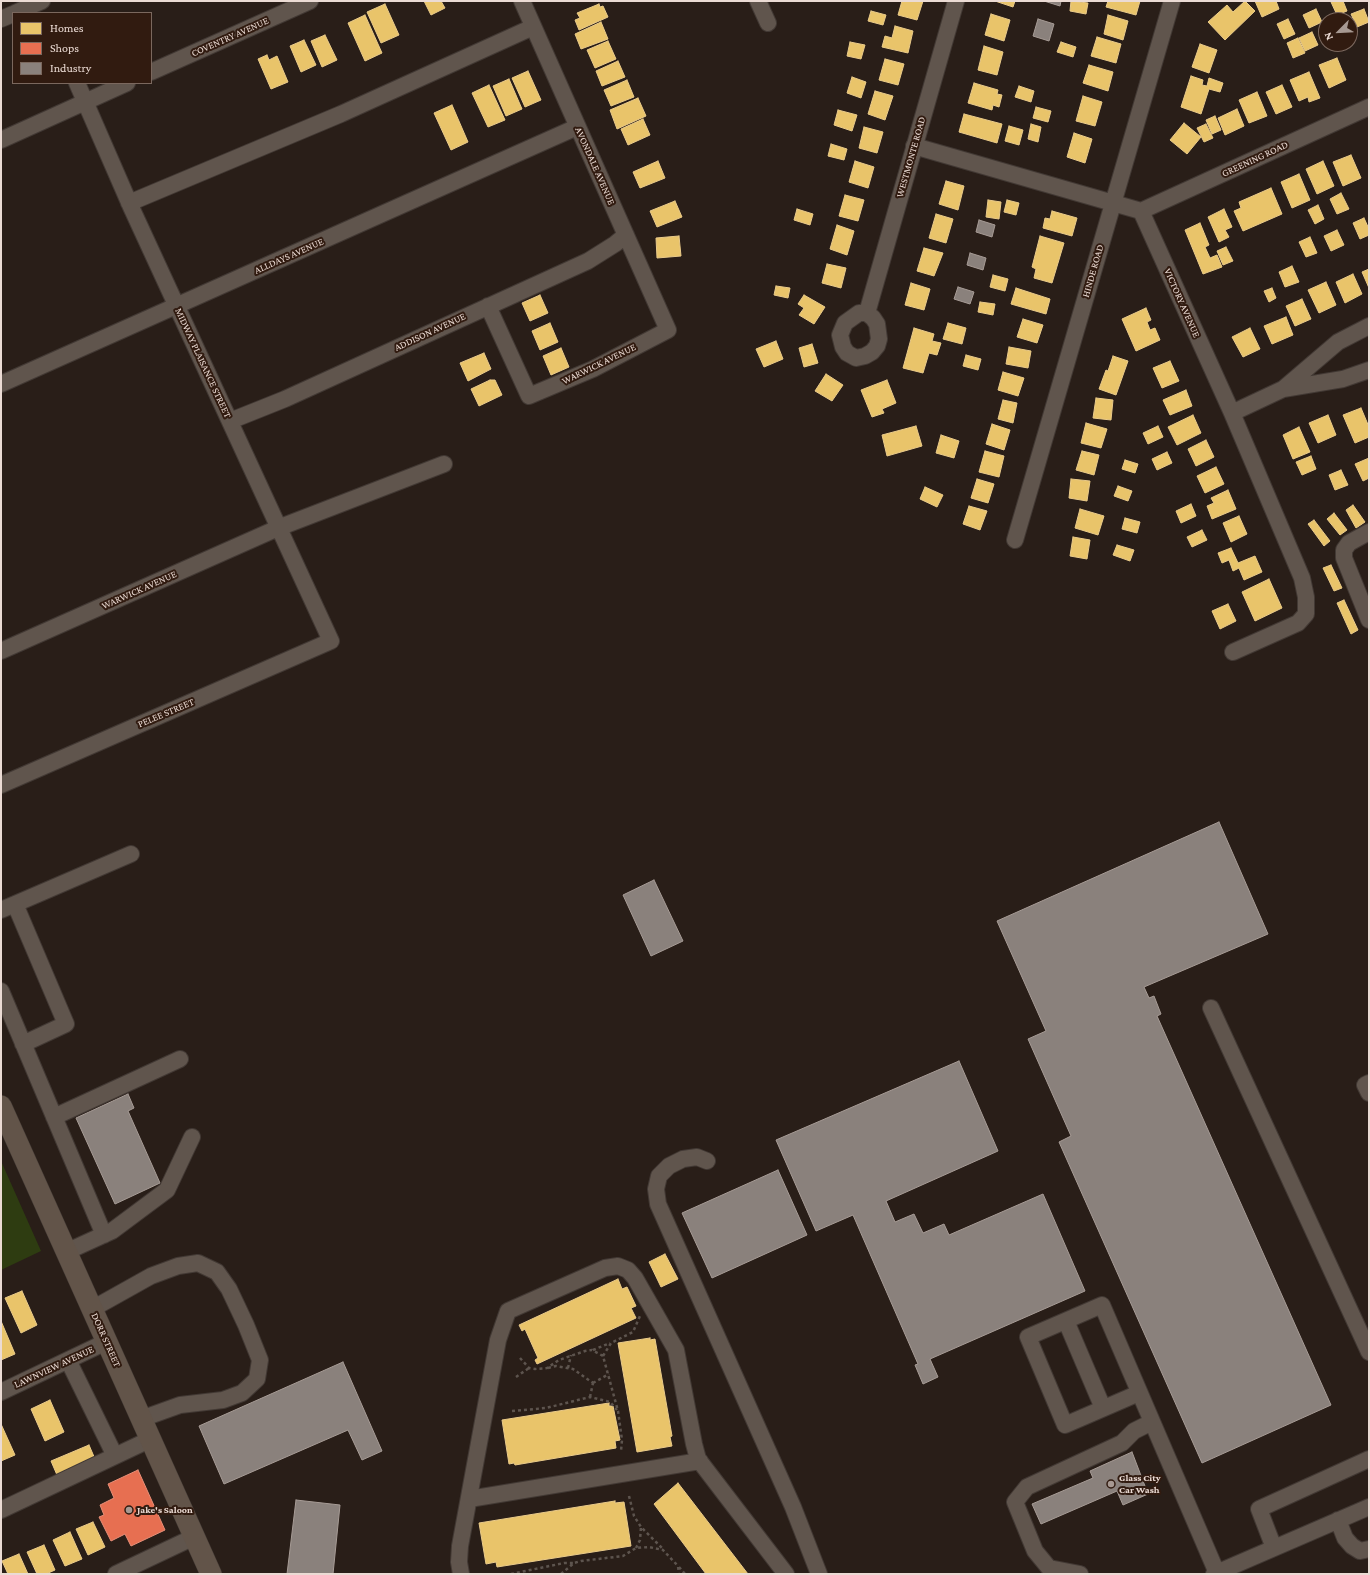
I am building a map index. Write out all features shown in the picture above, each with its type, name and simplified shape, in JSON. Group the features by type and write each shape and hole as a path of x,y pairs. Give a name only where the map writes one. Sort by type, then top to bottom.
{"main road":[{"name":"DORR STREET","path":"1,1106 211,1574"}],"street":[{"path":"16,12 42,1 47,12"},
{"name":"COVENTRY AVENUE","path":"152,72 310,1"},
{"name":"AVONDALE AVENUE","path":"522,1 668,330"},
{"path":"758,1 768,23"},
{"name":"WESTMONTE ROAD","path":"867,313 956,1"},
{"name":"HINDE ROAD","path":"1015,540 1172,1"},
{"path":"1,19 12,14"},
{"path":"129,203 342,114 533,27"},
{"name":"MIDWAY PLAISANCE STREET","path":"77,84 129,203 331,641"},
{"path":"1,140 125,84"},
{"name":"GREENING ROAD","path":"1141,211 1369,107"},
{"name":"ALLDAYS AVENUE","path":"1,384 577,126"},
{"path":"914,146 1141,211"},
{"name":"VICTORY AVENUE","path":"1141,211 1232,413 1302,578 1306,596 1306,614 1298,623 1287,630 1233,652"},
{"name":"ADDISON AVENUE","path":"230,421 285,399 588,261 615,244 626,235"},
{"name":"WARWICK AVENUE","path":"488,306 529,396 593,370 668,330"},
{"path":"1232,413 1283,389 1338,342 1369,326"},
{"path":"1283,389 1343,379 1369,370"},
{"name":"WARWICK AVENUE","path":"1,651 278,528 444,464"},
{"path":"1369,532 1349,543 1344,550 1344,558 1369,617"},
{"name":"PELEE STREET","path":"1,785 331,641"},
{"path":"23,1044 66,1024 8,907 131,854"},
{"path":"1,991 104,1235"},
{"path":"1211,1008 1369,1352"},
{"path":"54,1117 180,1059"},
{"path":"1369,1083 1365,1085 1369,1094"},
{"path":"66,1252 112,1231 166,1190 192,1137"},
{"path":"707,1161 697,1156 683,1159 669,1166 659,1176 656,1189 658,1204 793,1508 819,1574"},
{"path":"92,1309 151,1276 178,1266 198,1263 217,1272 229,1289 246,1324 260,1360 257,1379 242,1393 223,1400 180,1405 141,1418"},
{"path":"461,1574 460,1546 498,1340 508,1311 605,1268 618,1266 628,1270 635,1278 676,1350 694,1444 700,1461 786,1574"},
{"path":"1139,1393 1065,1424 1028,1337 1102,1305 1215,1573 1244,1568 1274,1548 1369,1507"},
{"path":"1066,1321 1103,1408"},
{"name":"LAWNVIEW AVENUE","path":"1,1392 106,1342"},
{"path":"68,1360 115,1456"},
{"path":"1080,1574 1049,1568 1035,1551 1015,1502 1027,1487 1122,1443 1134,1431 1152,1422"},
{"path":"1,1510 151,1439"},
{"path":"1274,1548 1259,1510 1369,1458"},
{"path":"469,1499 700,1461"},
{"path":"1338,1520 1345,1538 1352,1546 1360,1551 1369,1549"},
{"path":"116,1574 194,1537"}],"path":[{"path":"547,1368 558,1360 611,1343 633,1332 643,1310"},
{"path":"603,1356 611,1343"},
{"path":"592,1350 603,1356 609,1374 618,1411 622,1440 621,1451"},
{"path":"568,1368 571,1355"},
{"path":"520,1358 529,1368"},
{"path":"516,1376 529,1368 547,1368 556,1366 568,1368 584,1375 593,1383"},
{"path":"590,1397 593,1383 609,1374"},
{"path":"512,1411 546,1408 590,1397 610,1402 618,1411"},
{"path":"629,1496 634,1516 641,1527 685,1574"},
{"path":"636,1548 640,1540 641,1527"},
{"path":"511,1574 564,1563 623,1556 636,1548 649,1547 663,1550"},
{"path":"561,1574 574,1563"},
{"path":"678,1566 679,1574"},
{"path":"519,1572 524,1574"}],"green space":[{"path":"1,1161 41,1251 1,1270"}],"building: Homes":[{"path":"424,1 441,1 445,8 431,15"},
{"path":"902,1 923,1 917,20 898,15"},
{"path":"995,1 1015,1 1013,7"},
{"path":"1071,1 1088,3 1086,14 1070,11"},
{"path":"1108,1 1140,1 1136,15 1106,7"},
{"path":"1245,1 1255,11 1225,40 1208,22 1227,5 1233,12"},
{"path":"1255,1 1276,1 1279,9 1262,17"},
{"path":"1343,1 1347,11 1336,12 1331,2"},
{"path":"385,4 399,35 381,43 367,12"},
{"path":"599,4 600,7 603,6 608,17 579,30 575,20 580,18 577,13"},
{"path":"1316,9 1318,13 1318,24 1309,28 1303,15"},
{"path":"1364,9 1369,22 1358,27 1358,12 1356,12"},
{"path":"871,11 886,15 883,25 868,21"},
{"path":"991,14 1010,20 1004,41 985,35"},
{"path":"365,15 382,53 365,61 348,23"},
{"path":"1108,15 1128,21 1123,40 1104,34"},
{"path":"1288,19 1295,34 1284,39 1277,24"},
{"path":"601,22 608,39 581,49 575,34"},
{"path":"895,26 913,31 908,53 882,47 885,36 892,38"},
{"path":"1312,32 1318,45 1305,51 1299,38"},
{"path":"325,35 337,60 322,67 311,41"},
{"path":"1097,37 1121,44 1116,63 1091,56"},
{"path":"1298,38 1305,53 1293,58 1287,43"},
{"path":"304,40 316,65 301,72 290,46"},
{"path":"608,41 616,59 595,68 587,50"},
{"path":"850,42 865,45 861,59 847,56"},
{"path":"1061,42 1076,47 1073,57 1057,52"},
{"path":"1200,44 1217,50 1209,73 1192,67"},
{"path":"984,46 1003,52 997,75 978,70"},
{"path":"267,55 269,60 277,56 288,82 271,89 258,59"},
{"path":"1337,58 1346,80 1329,88 1319,65"},
{"path":"885,59 904,64 898,85 879,80"},
{"path":"618,61 625,77 602,86 596,71"},
{"path":"1089,65 1113,72 1108,91 1083,83"},
{"path":"528,71 541,100 525,107 512,78"},
{"path":"1309,72 1320,98 1309,102 1308,97 1299,101 1290,80"},
{"path":"1191,76 1203,80 1202,85 1207,86 1209,78 1223,83 1220,92 1209,89 1201,114 1181,107"},
{"path":"852,77 866,82 861,98 847,93"},
{"path":"509,79 522,109 506,116 493,86"},
{"path":"627,80 634,97 611,106 604,90"},
{"path":"974,83 998,90 997,94 1002,95 999,107 993,105 992,110 968,103"},
{"path":"489,85 505,120 488,127 472,93"},
{"path":"1282,85 1292,107 1276,114 1266,92"},
{"path":"1019,86 1034,91 1031,102 1015,97"},
{"path":"875,91 893,96 885,120 868,114"},
{"path":"1257,92 1267,116 1249,123 1239,100"},
{"path":"1083,96 1102,102 1095,126 1076,121"},
{"path":"638,98 646,116 617,129 610,110"},
{"path":"452,105 468,142 451,150 434,113"},
{"path":"1036,107 1051,111 1048,122 1033,118"},
{"path":"1237,109 1244,126 1225,135 1218,118"},
{"path":"838,110 857,115 852,131 834,125"},
{"path":"964,114 1002,124 997,143 959,132"},
{"path":"1215,116 1221,130 1212,134 1206,120"},
{"path":"643,119 650,135 628,145 621,129"},
{"path":"1184,123 1201,137 1187,154 1170,140"},
{"path":"1031,124 1041,127 1038,142 1028,139"},
{"path":"1206,124 1213,138 1204,142 1197,128"},
{"path":"1009,126 1023,130 1019,145 1005,141"},
{"path":"864,127 883,132 877,153 859,148"},
{"path":"1074,133 1092,139 1085,163 1067,157"},
{"path":"831,144 847,149 844,160 828,156"},
{"path":"1351,155 1361,178 1343,186 1333,162"},
{"path":"658,161 665,178 640,188 633,172"},
{"path":"855,161 874,167 868,188 849,182"},
{"path":"1323,161 1334,186 1317,194 1306,169"},
{"path":"1299,174 1310,200 1292,208 1281,182"},
{"path":"946,181 964,186 958,210 939,204"},
{"path":"1271,188 1282,214 1243,231 1234,211 1241,208 1239,202"},
{"path":"1341,193 1349,209 1337,214 1330,199"},
{"path":"845,195 864,200 858,221 839,216"},
{"path":"988,200 1001,202 999,219 986,217"},
{"path":"1007,200 1019,203 1016,215 1004,212"},
{"path":"675,201 682,217 657,227 650,211"},
{"path":"1318,205 1324,219 1315,224 1308,210"},
{"path":"797,209 813,214 810,225 794,220"},
{"path":"1224,209 1232,227 1225,230 1229,237 1219,242 1208,217"},
{"path":"1052,211 1077,218 1072,236 1043,228 1045,218 1050,219"},
{"path":"936,214 953,219 946,243 929,238"},
{"path":"1364,218 1369,229 1369,235 1360,239 1353,223"},
{"path":"1200,223 1209,245 1205,247 1210,258 1217,255 1222,267 1203,274 1185,230"},
{"path":"837,225 854,231 847,255 830,249"},
{"path":"1337,230 1344,245 1331,251 1324,236"},
{"path":"679,236 681,256 657,258 656,238"},
{"path":"1040,236 1064,243 1052,283 1034,278 1036,269 1032,267"},
{"path":"1310,237 1317,253 1306,257 1299,242"},
{"path":"1226,247 1233,261 1223,265 1217,251"},
{"path":"924,248 943,253 934,276 917,271"},
{"path":"827,264 846,268 841,288 822,283"},
{"path":"1292,266 1299,282 1285,287 1279,272"},
{"path":"1369,269 1369,288 1362,272"},
{"path":"1353,274 1362,294 1345,303 1336,282"},
{"path":"993,275 1008,279 1005,291 990,287"},
{"path":"1326,282 1336,305 1319,313 1308,290"},
{"path":"911,283 930,289 924,310 905,305"},
{"path":"776,286 790,288 788,298 774,295"},
{"path":"1016,288 1050,299 1046,314 1011,304"},
{"path":"1272,288 1276,298 1269,302 1264,291"},
{"path":"540,295 548,313 530,321 522,303"},
{"path":"804,295 825,307 814,324 799,315 804,308 798,304"},
{"path":"1302,299 1311,319 1295,326 1286,306"},
{"path":"980,302 995,304 993,315 978,312"},
{"path":"1146,308 1151,320 1147,322 1150,330 1155,328 1160,340 1136,351 1122,319"},
{"path":"1286,317 1293,335 1272,344 1264,326"},
{"path":"1023,319 1043,325 1037,343 1017,337"},
{"path":"550,323 558,342 540,350 532,331"},
{"path":"948,323 966,328 962,344 943,339"},
{"path":"914,328 934,334 932,341 941,343 937,355 929,353 923,373 903,368"},
{"path":"1250,328 1260,349 1243,357 1232,337"},
{"path":"776,341 783,359 764,367 756,349"},
{"path":"812,344 818,363 804,367 799,348"},
{"path":"1009,347 1031,351 1028,368 1006,364"},
{"path":"561,348 569,367 551,375 543,356"},
{"path":"484,353 491,369 468,381 460,363"},
{"path":"966,355 981,359 978,370 963,366"},
{"path":"1113,356 1128,361 1116,395 1099,389 1106,370 1108,371"},
{"path":"1170,361 1179,381 1162,388 1153,368"},
{"path":"1003,372 1024,378 1018,396 998,390"},
{"path":"826,374 843,385 832,401 815,391"},
{"path":"490,380 495,380 502,395 479,406 471,389"},
{"path":"887,380 896,403 882,409 884,413 872,417 861,390"},
{"path":"1186,390 1192,406 1170,415 1163,400"},
{"path":"1096,398 1113,400 1111,420 1093,418"},
{"path":"1003,400 1017,403 1013,423 998,419"},
{"path":"1361,408 1369,427 1369,437 1355,443 1343,415"},
{"path":"1193,415 1201,433 1177,445 1168,427"},
{"path":"1328,415 1336,435 1318,443 1309,423"},
{"path":"1086,423 1107,429 1101,448 1081,443"},
{"path":"992,424 1010,430 1004,450 986,444"},
{"path":"916,426 922,446 887,456 882,435"},
{"path":"1158,426 1163,437 1148,444 1143,433"},
{"path":"1299,427 1310,452 1293,459 1283,435"},
{"path":"941,435 959,441 954,458 936,453"},
{"path":"1206,440 1214,457 1196,466 1188,449"},
{"path":"985,451 1004,456 999,477 979,472"},
{"path":"1082,451 1099,455 1094,475 1076,470"},
{"path":"1167,452 1172,463 1157,470 1152,459"},
{"path":"1311,456 1316,469 1302,475 1296,462"},
{"path":"1369,458 1369,478 1363,481 1355,464"},
{"path":"1125,460 1138,464 1135,473 1122,469"},
{"path":"1216,467 1224,484 1205,493 1197,476"},
{"path":"1341,470 1348,485 1335,490 1329,475"},
{"path":"977,479 994,484 988,503 971,498"},
{"path":"1071,479 1090,481 1087,501 1069,498"},
{"path":"1118,486 1132,491 1128,501 1114,496"},
{"path":"925,487 943,495 937,507 920,499"},
{"path":"1228,490 1236,509 1212,519 1207,506 1214,503 1211,498"},
{"path":"1191,504 1196,516 1181,523 1176,511"},
{"path":"1353,505 1365,522 1356,528 1346,510"},
{"path":"969,506 987,511 980,530 963,524"},
{"path":"1080,509 1104,516 1098,535 1075,528"},
{"path":"1334,513 1347,530 1340,535 1327,519"},
{"path":"1239,516 1247,534 1231,542 1223,523"},
{"path":"1125,518 1140,522 1137,533 1122,529"},
{"path":"1314,520 1330,541 1324,546 1308,524"},
{"path":"1202,530 1207,540 1192,547 1187,537"},
{"path":"1073,537 1090,540 1087,559 1070,556"},
{"path":"1117,545 1134,550 1130,561 1113,555"},
{"path":"1231,548 1238,563 1255,556 1262,572 1244,580 1239,568 1233,571 1229,560 1222,563 1218,553"},
{"path":"1331,565 1342,588 1334,591 1323,568"},
{"path":"1269,579 1282,608 1255,621 1242,592"},
{"path":"1344,600 1358,630 1351,634 1337,603"},
{"path":"1228,604 1236,621 1220,629 1212,611"},
{"path":"665,1254 678,1279 661,1287 649,1262"},
{"path":"618,1279 622,1289 627,1287 636,1306 631,1308 636,1318 537,1364 535,1360 538,1358 525,1329 522,1331 519,1325"},
{"path":"22,1291 37,1325 21,1333 5,1298"},
{"path":"1,1321 15,1354 1,1360"},
{"path":"650,1338 650,1340 655,1339 672,1436 670,1437 672,1446 637,1452 618,1343"},
{"path":"50,1400 64,1432 45,1441 31,1409"},
{"path":"609,1403 609,1406 613,1406 620,1440 615,1441 616,1448 515,1465 514,1463 509,1464 502,1420"},
{"path":"1,1424 15,1455 1,1461"},
{"path":"89,1445 95,1459 57,1475 51,1461"},
{"path":"678,1483 748,1574 706,1574 654,1504"},
{"path":"615,1501 615,1503 624,1502 631,1546 497,1567 496,1562 486,1564 479,1523"},
{"path":"93,1522 105,1547 88,1555 76,1529"},
{"path":"70,1532 82,1559 65,1566 53,1540"},
{"path":"44,1545 55,1570 46,1574 37,1574 27,1552"},
{"path":"19,1554 28,1574 8,1574 2,1561"}],"building: Shops":[{"name":"Jake's Saloon","path":"138,1470 165,1530 131,1546 125,1534 111,1541 99,1517 104,1515 100,1505 114,1498 108,1484"}],"building: Industry":[{"path":"1044,1 1061,1 1060,6"},
{"path":"1038,19 1054,24 1049,41 1033,36"},
{"path":"979,220 995,225 992,237 976,232"},
{"path":"970,253 986,258 983,270 967,265"},
{"path":"958,287 974,292 970,304 954,299"},
{"path":"1219,822 1268,934 1144,987 1149,998 1154,996 1161,1014 1157,1016 1331,1405 1202,1463 1059,1142 1071,1136 1028,1039 1046,1031 997,921"},
{"path":"654,880 683,941 651,956 623,895"},
{"path":"959,1061 998,1151 886,1201 895,1222 914,1214 923,1233 944,1224 949,1235 1043,1194 1085,1291 930,1359 938,1377 923,1384 915,1365 918,1364 853,1215 816,1231 776,1140"},
{"path":"128,1094 134,1108 128,1111 160,1183 115,1204 76,1118"},
{"path":"778,1170 807,1235 712,1278 682,1213"},
{"path":"343,1362 382,1451 362,1460 348,1430 224,1484 199,1426"},
{"name":"Glass City Car Wash","path":"1132,1452 1148,1494 1123,1505 1117,1491 1041,1524 1032,1504 1093,1478 1090,1471"},
{"path":"296,1500 340,1505 333,1574 287,1574"}],"place":[{"name":"Glass City Car Wash","path":"1111,1484"},
{"name":"Jake's Saloon","path":"129,1510"}]}
